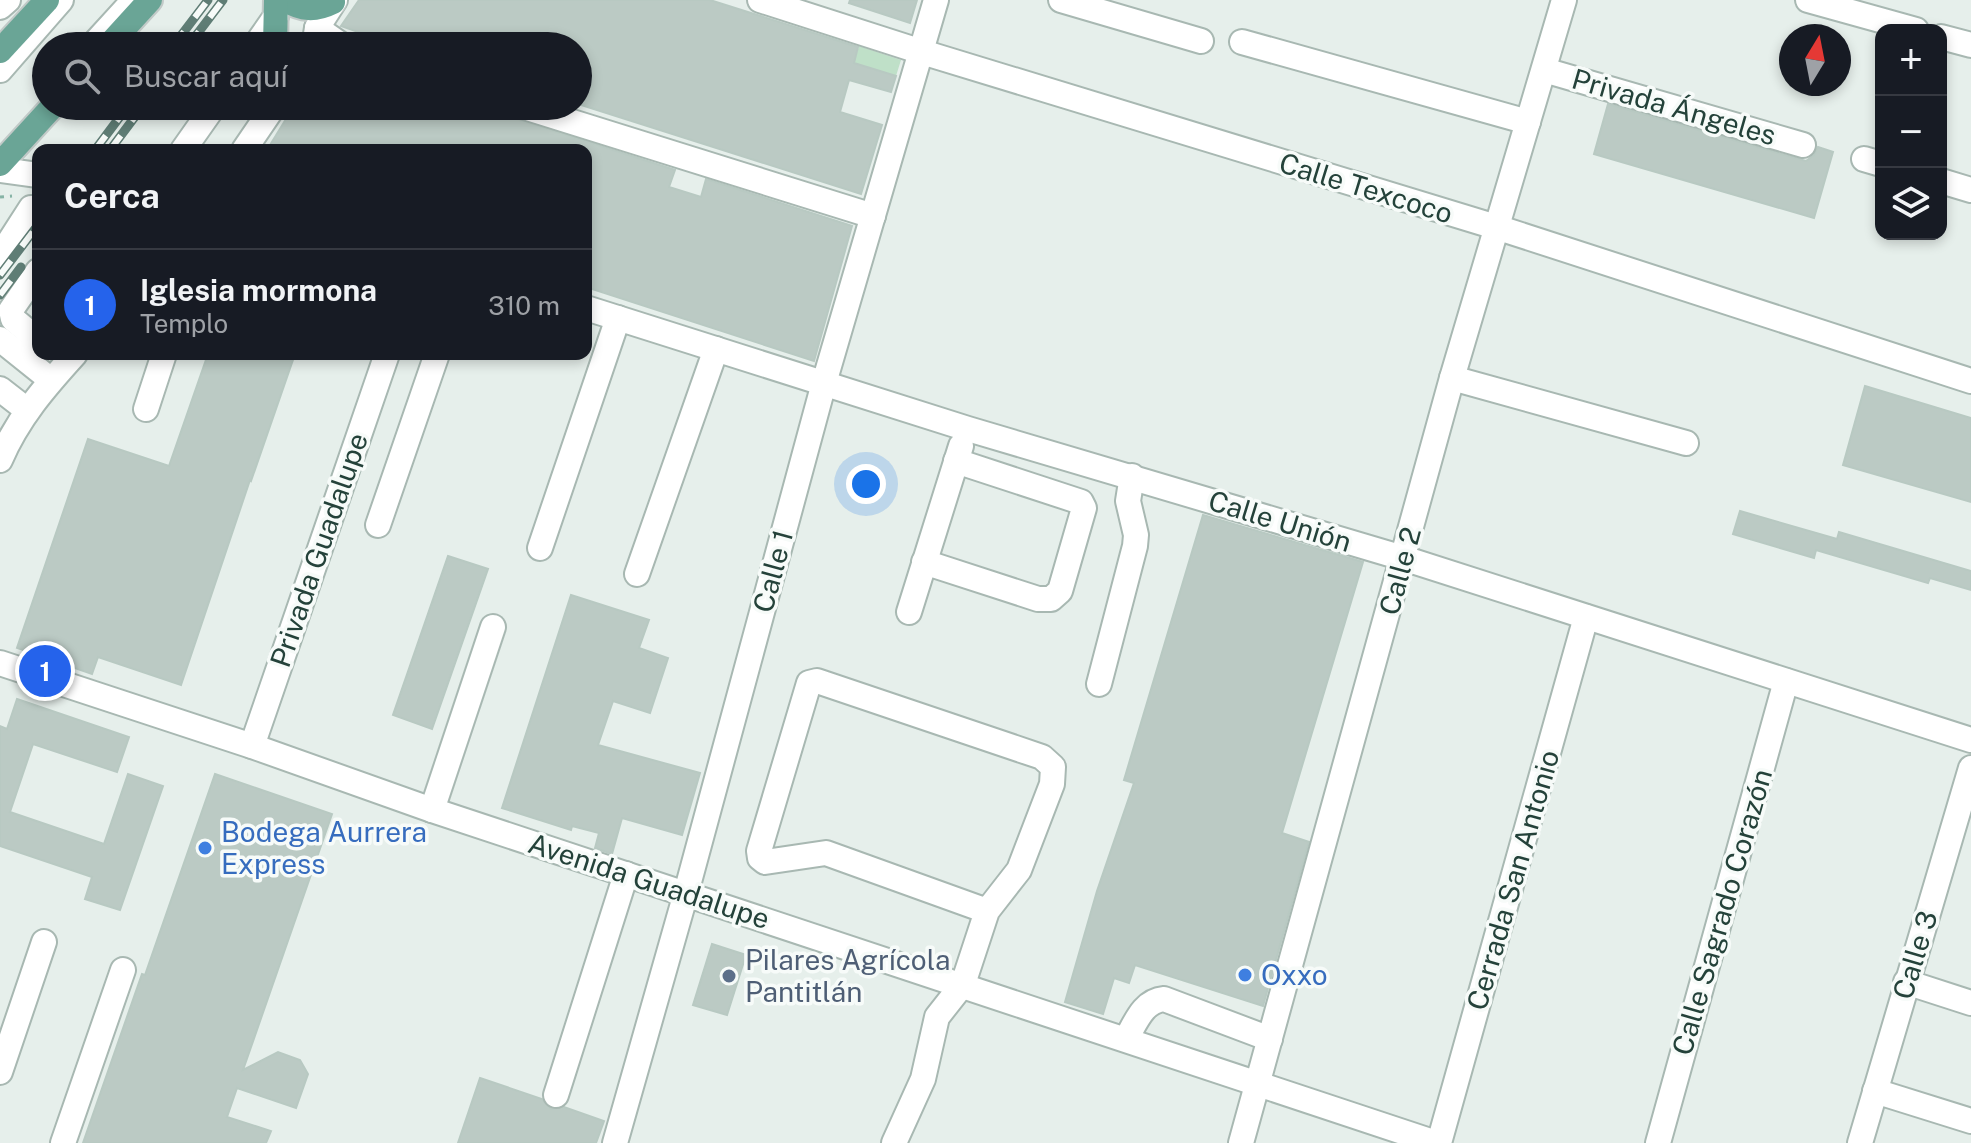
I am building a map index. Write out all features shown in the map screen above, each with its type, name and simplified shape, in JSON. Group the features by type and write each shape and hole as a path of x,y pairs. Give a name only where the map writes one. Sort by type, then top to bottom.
{"main road":[{"path":"0,51 47,0"},
{"path":"121,32 150,0"},
{"path":"280,4 316,9 334,1"},
{"path":"280,4 311,32"},
{"path":"277,32 280,4"},
{"path":"0,164 40,120"}],"street":[{"path":"0,7 8,0"},
{"path":"33,32 61,0"},
{"path":"105,32 134,0"},
{"name":"Calle Texcoco","path":"760,0 1496,227 1971,381"},
{"name":"Calle 1","path":"615,1143 824,383 936,0"},
{"path":"1061,0 1201,41"},
{"name":"Calle 2","path":"1241,1143 1452,378 1564,0"},
{"path":"1808,0 1894,24"},
{"path":"318,32 334,1"},
{"path":"263,32 280,4"},
{"path":"0,70 32,33"},
{"path":"1947,39 1971,45"},
{"path":"1242,42 1528,122"},
{"name":"Privada Ángeles","path":"1544,70 1803,145"},
{"path":"0,149 32,114"},
{"path":"187,144 204,120"},
{"path":"248,144 264,120"},
{"path":"566,120 873,216"},
{"path":"0,170 32,174"},
{"path":"1947,183 1971,190"},
{"path":"0,231 32,204"},
{"path":"0,256 32,205"},
{"path":"32,280 11,310 13,319 32,332"},
{"name":"Calle Unión","path":"592,310 968,429 1403,558 1971,740"},
{"path":"540,548 618,318"},
{"path":"0,339 32,352"},
{"path":"637,574 716,349"},
{"path":"146,409 162,360"},
{"name":"Privada Guadalupe","path":"252,746 385,360"},
{"path":"378,525 435,360"},
{"path":"0,460 9,438 61,363"},
{"path":"1452,378 1686,443"},
{"path":"0,389 27,410"},
{"path":"909,612 968,429"},
{"path":"924,562 1038,599 1051,599 1060,591 1084,508 1081,502 956,461"},
{"path":"1099,684 1135,546 1136,535 1128,501 1132,476"},
{"name":"Cerrada San Antonio","path":"1438,1143 1586,617"},
{"path":"432,810 493,627"},
{"name":"Avenida Guadalupe","path":"0,663 252,746 432,810 1438,1143"},
{"path":"894,1143 923,1079 937,1017 963,984 987,911 1019,870 1052,784 1053,767 1042,757 817,681 809,683 759,851 760,858 765,862 826,853 987,911"},
{"name":"Calle Sagrado Corazón","path":"1658,1143 1786,681"},
{"name":"Calle 3","path":"1860,1143 1971,768"},
{"path":"556,1095 626,874"},
{"path":"0,1072 44,942"},
{"path":"63,1143 123,970"},
{"path":"1906,982 1971,1003"},
{"path":"1126,1039 1146,1006 1154,1000 1164,999 1270,1039"},
{"path":"1875,1091 1971,1121"}],"green space":[{"path":"859,46 901,60 896,76 854,63"}],"building":[{"path":"359,0 710,0 858,47 854,63 896,76 891,92 849,80 840,112 882,125 861,194 592,108 592,32 358,32 341,26"},
{"path":"850,0 917,0 910,23 849,3"},
{"path":"1608,104 1806,161 1818,147 1833,152 1814,218 1594,154"},
{"path":"285,120 520,120 675,170 669,187 701,197 706,179 852,226 814,361 592,289 592,144 271,144"},
{"path":"206,360 293,360 181,685 98,657 92,674 17,648 88,439 169,466"},
{"path":"1865,386 1971,418 1971,502 1843,465"},
{"path":"1740,511 1837,539 1839,532 1971,571 1971,590 1930,578 1928,583 1816,550 1814,558 1733,534"},
{"path":"1203,515 1363,562 1282,833 1309,842 1263,1006 1135,965 1129,983 1114,978 1103,1014 1065,1002 1097,891 1134,783 1124,780"},
{"path":"448,556 488,569 432,729 393,715"},
{"path":"571,595 649,620 639,648 668,658 650,713 613,701 598,745 700,773 682,835 622,818 612,854 595,848 599,833 572,826 571,830 502,808"},
{"path":"17,699 129,737 117,772 33,744 10,812 104,844 128,774 163,786 120,910 85,899 92,877 0,846 0,726 7,729"},
{"path":"215,774 332,814 243,1070 278,1052 300,1060 308,1074 296,1108 237,1088 227,1117 271,1131 266,1143 83,1143 142,974 145,975"},
{"path":"712,944 746,955 727,1015 693,1005"},
{"path":"480,1078 542,1099 551,1109 564,1107 604,1121 596,1143 458,1143"}],"railway":[{"path":"184,32 208,0"},
{"path":"199,32 223,0"},
{"path":"100,144 118,120"},
{"path":"114,144 132,120"},
{"path":"0,275 32,233"},
{"path":"0,295 21,267"}],"place":[{"name":"Iglesia mormona","path":"45,671"},
{"name":"Bodega Aurrera Express","path":"205,848"},
{"name":"Oxxo","path":"1245,975"},
{"name":"Pilares Agrícola Pantitlán","path":"729,976"}]}
